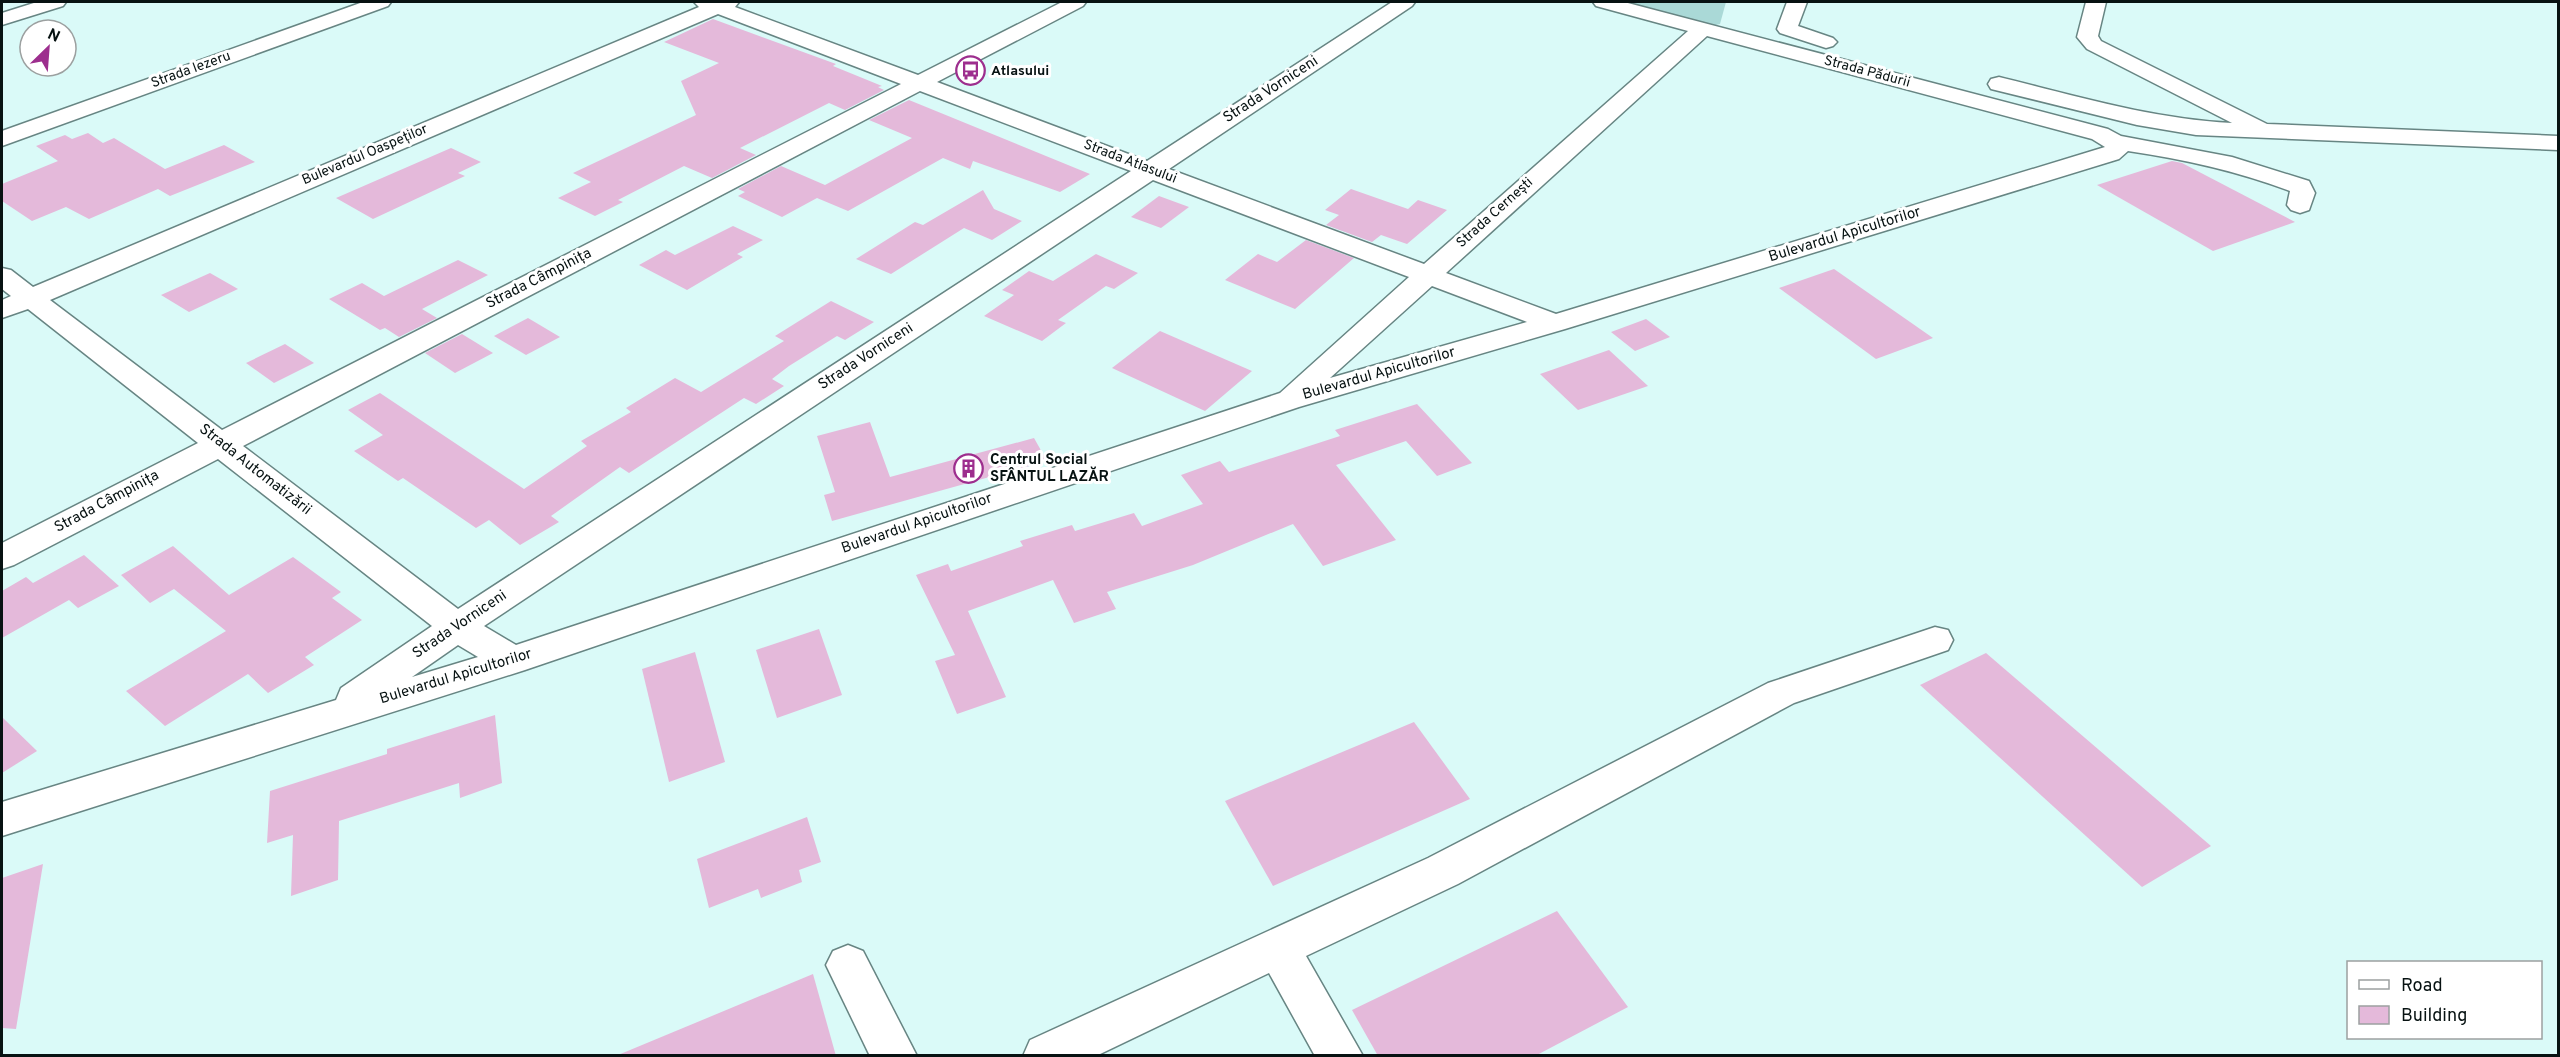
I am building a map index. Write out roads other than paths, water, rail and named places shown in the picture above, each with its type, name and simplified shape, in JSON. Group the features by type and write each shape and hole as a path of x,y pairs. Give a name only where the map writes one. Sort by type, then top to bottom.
{"street":[{"path":"2,19 56,2"},
{"name":"Strada Iezeru","path":"2,139 381,2"},
{"name":"Strada Câmpinița","path":"2,557 1076,2"},
{"name":"Strada Vorniceni","path":"328,716 457,627 1405,2"},
{"name":"Strada Pădurii","path":"1603,2 2100,134 2113,148"},
{"path":"1797,2 1787,30 1819,40 2137,118 2196,128 2559,143"},
{"path":"2096,2 2087,37 2094,45 2268,131"},
{"name":"Strada Atlasului","path":"717,3 920,83 1555,323"},
{"name":"Bulevardul Oaspeților","path":"2,310 717,3"},
{"name":"Strada Cernești","path":"1288,400 1703,28"},
{"path":"2113,148 2206,157 2282,179 2300,186 2303,193 2300,205"},
{"name":"Bulevardul Apicultorilor","path":"2,819 512,660 1288,400 1555,323 2113,148"},
{"name":"Strada Automatizării","path":"2,276 457,627 512,660"},
{"path":"1046,1056 1443,871 1781,693 1935,640"},
{"path":"1278,948 1340,1056"},
{"path":"849,966 894,1056"}],"place":[{"name":"Atlasului","path":"970,71"},
{"name":"Centrul Social SFÂNTUL LAZĂR","path":"969,469"}]}
